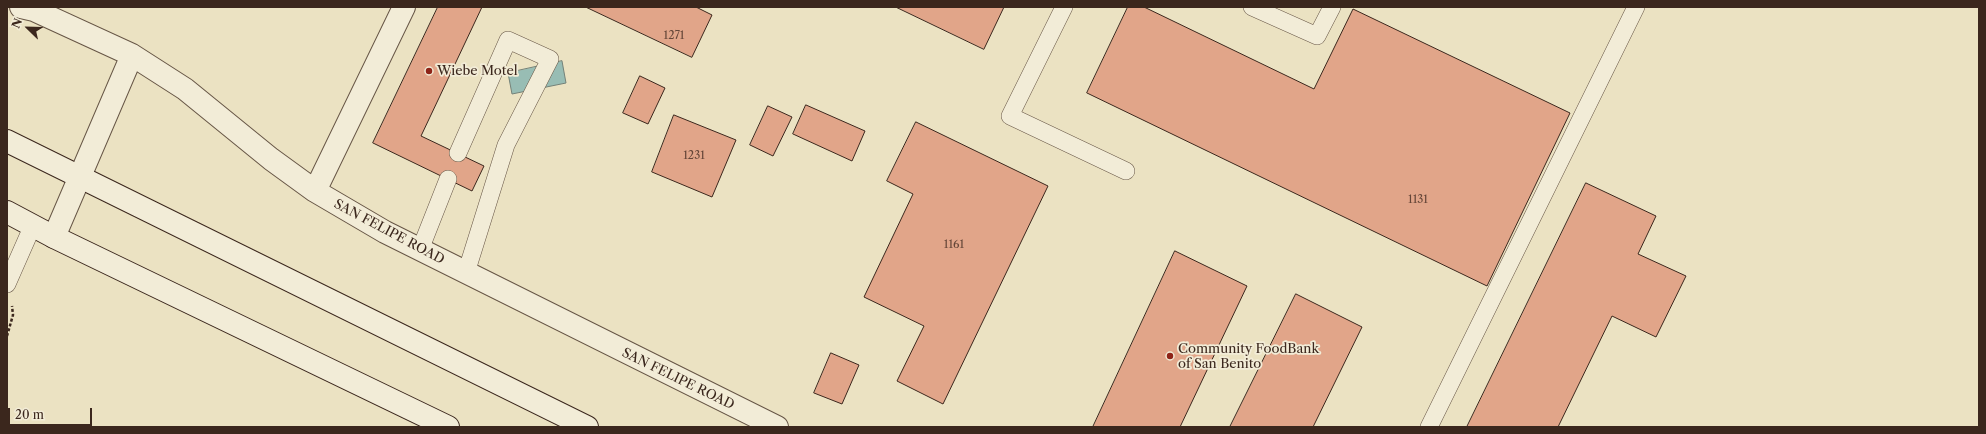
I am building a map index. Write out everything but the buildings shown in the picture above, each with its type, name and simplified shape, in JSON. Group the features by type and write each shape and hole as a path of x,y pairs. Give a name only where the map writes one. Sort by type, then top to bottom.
{"street":[{"name":"SAN FELIPE ROAD","path":"21,7 34,10 132,55 185,89 271,159 315,191 385,232 466,274 777,427"},
{"path":"315,191 404,7"},
{"path":"54,237 132,55"},
{"path":"7,141 81,176 587,427"},
{"path":"7,212 54,237 448,427"}],"lane":[{"path":"1064,7 1010,116 1126,171"},
{"path":"1252,7 1317,36 1332,7"},
{"path":"1429,427 1636,7"},
{"path":"458,153 508,40 550,59 506,145 466,274"},
{"path":"420,250 448,179"},
{"path":"7,284 33,225"}],"water":[{"path":"562,61 566,83 512,94 508,73"}],"place":[{"name":"Wiebe Motel","path":"429,71"},
{"name":"Community FoodBank of San Benito","path":"1170,356"}]}
